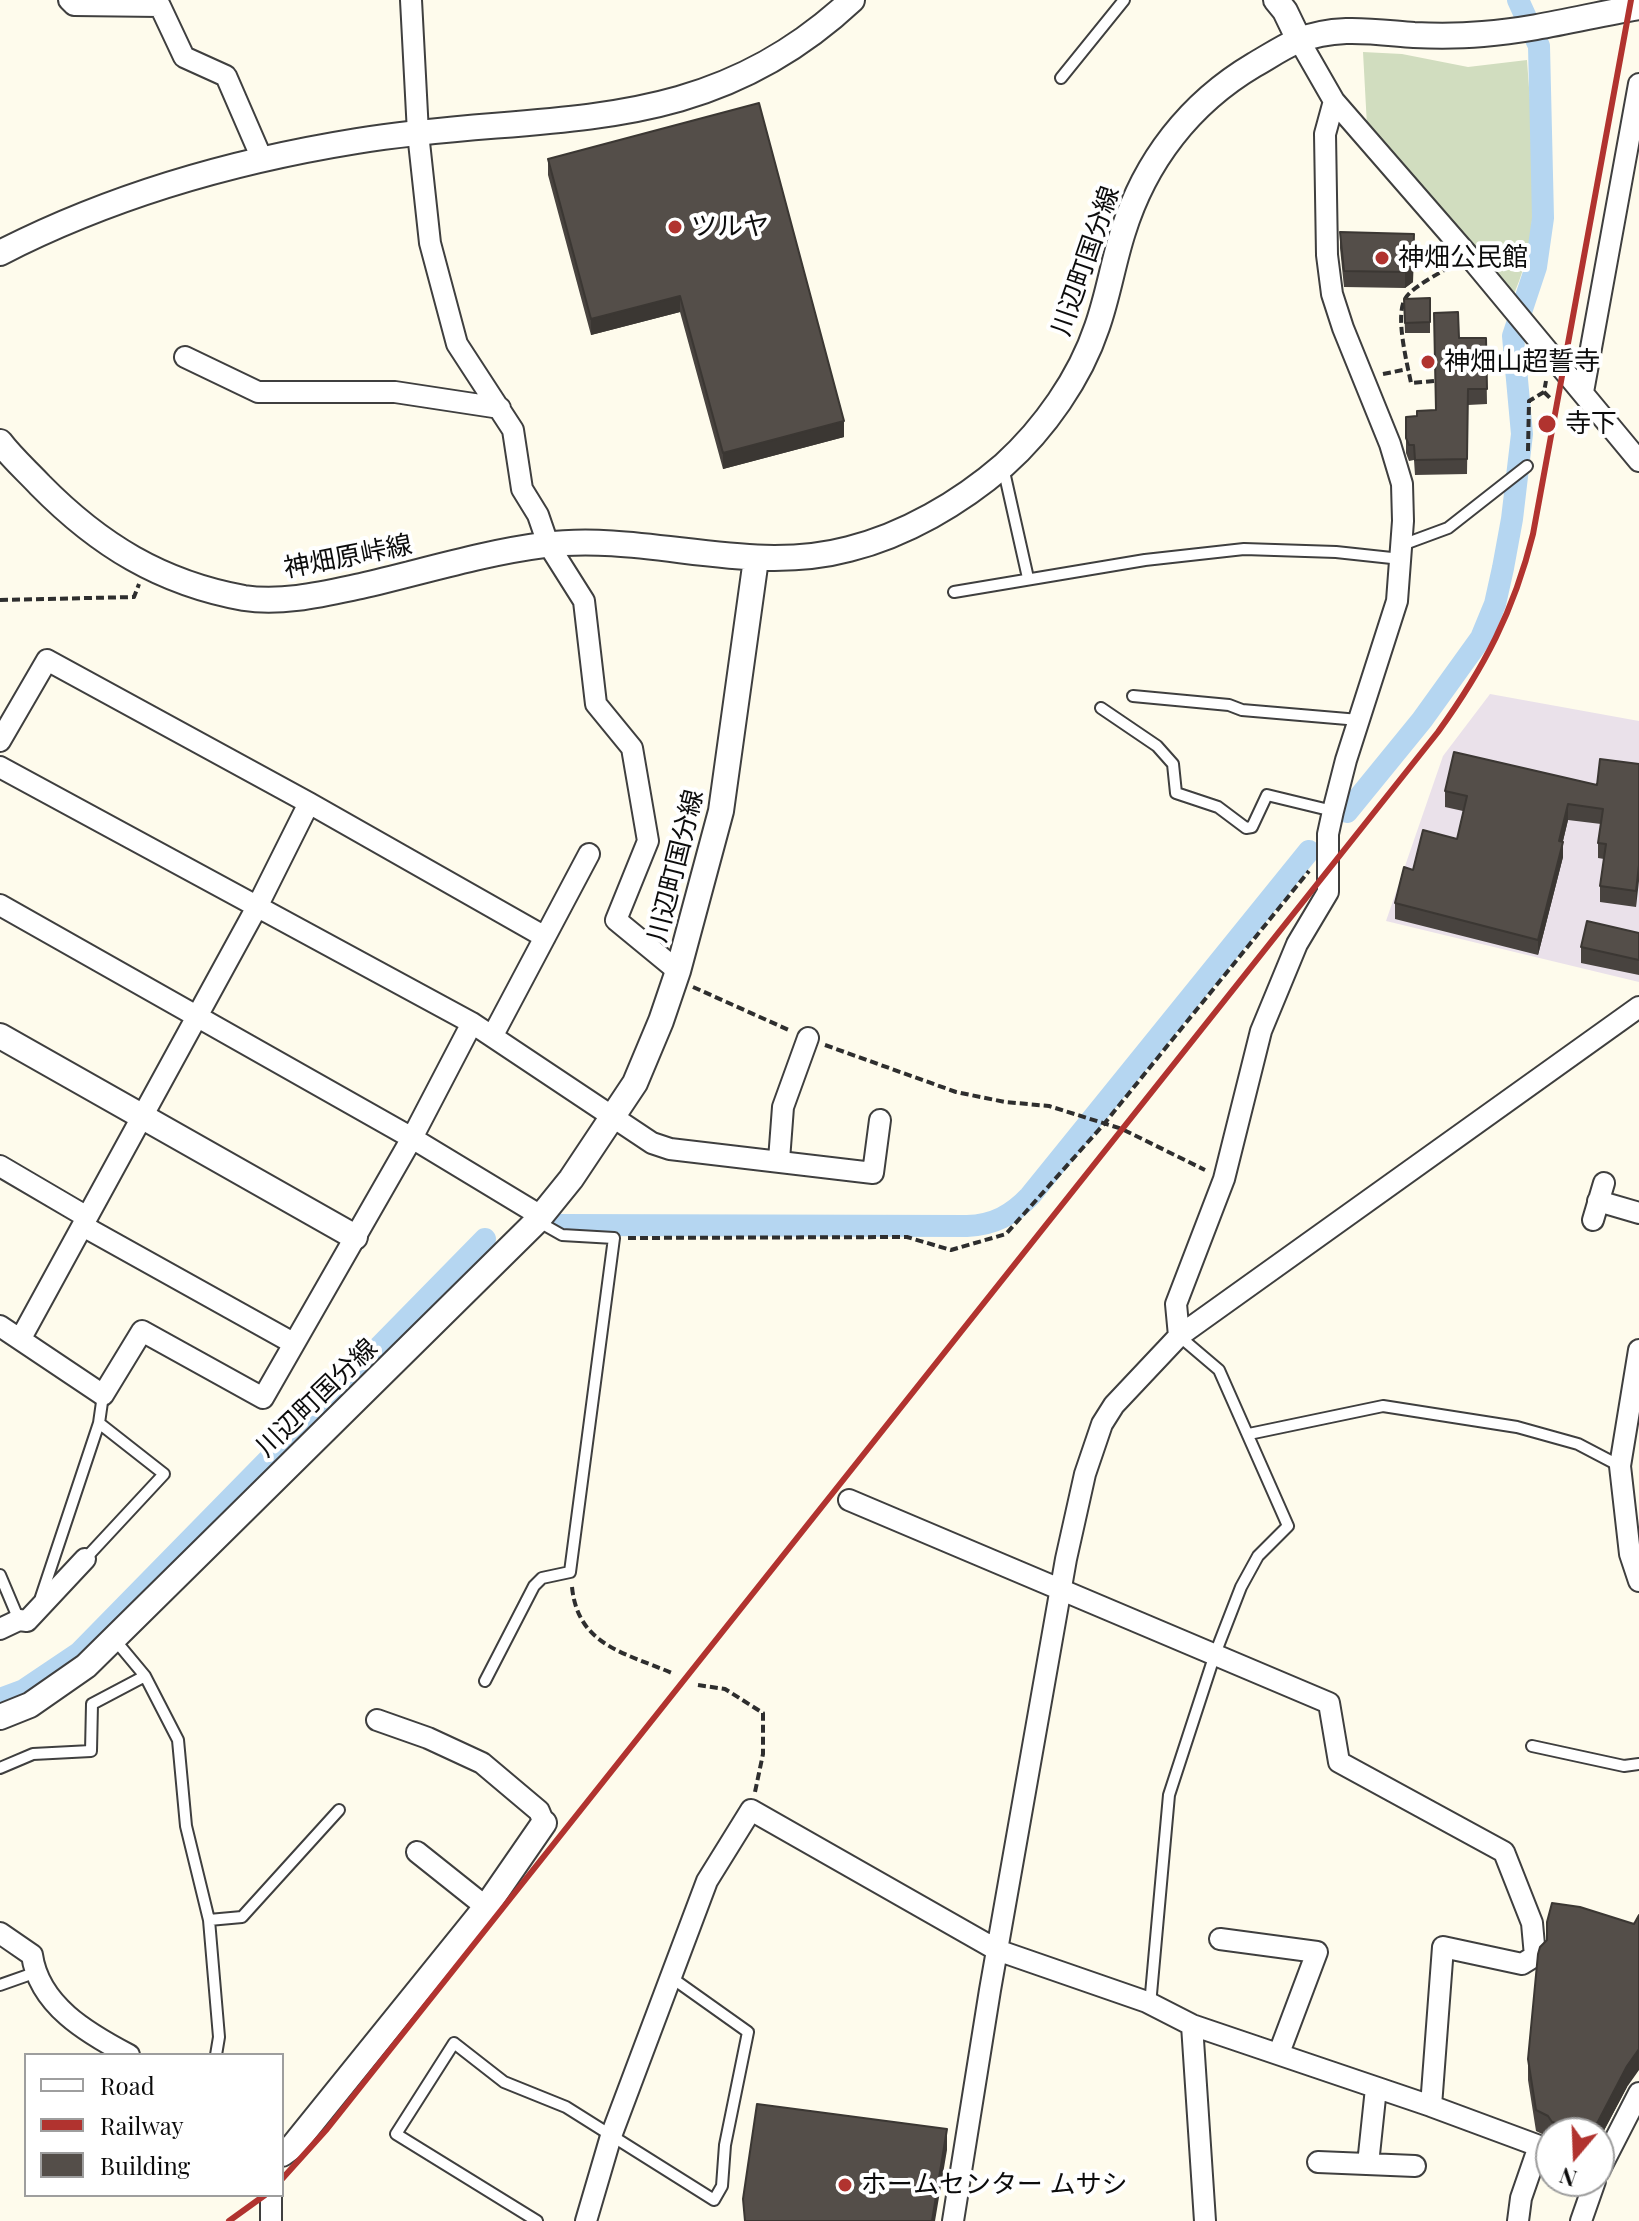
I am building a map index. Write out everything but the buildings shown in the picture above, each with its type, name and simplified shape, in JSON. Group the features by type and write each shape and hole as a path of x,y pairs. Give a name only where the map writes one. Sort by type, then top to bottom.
{"street":[{"path":"69,0 74,5 160,6 184,57 226,76 262,159"},
{"path":"411,0 418,133 430,243 457,344 513,430 522,489 538,515 548,544 584,601 596,704 632,748 648,841 616,920 678,971"},
{"path":"0,253 77,217 118,202 262,159 358,140 606,116 684,99 735,79 789,50 814,34 852,0"},
{"path":"1276,0 1334,101 1639,461"},
{"name":"川辺町国分線","path":"0,1717 30,1705 86,1666 539,1218 613,1119 635,1083 661,1021 678,971 721,811 756,559 820,555 879,540 934,514 1003,465 1037,431 1063,395 1086,353 1096,331 1132,204 1148,171 1169,139 1218,89 1251,67 1299,40 1353,29 1413,35 1488,34 1639,7"},
{"path":"1583,392 1639,84"},
{"path":"1179,1336 1176,1304 1224,1179 1247,1080 1265,1020 1297,944 1328,892 1328,848 1333,811 1397,601 1404,502 1397,465 1332,294 1327,255 1325,134 1334,101"},
{"path":"185,357 258,392 395,392 500,408"},
{"name":"神畑原峠線","path":"0,442 56,502 102,542 146,567 179,581 249,599 291,599 548,544 633,543 756,559"},
{"path":"0,741 47,660 545,937"},
{"path":"0,767 493,1035 652,1143 670,1149 873,1173 880,1120"},
{"path":"21,1338 144,1117 309,803"},
{"path":"493,1035 589,854"},
{"path":"0,905 412,1138 539,1218"},
{"path":"953,2221 997,1950 1061,1592 1085,1474 1102,1424 1128,1387 1179,1336 1639,1007"},
{"path":"0,1326 103,1395 142,1331 263,1398 412,1138 472,1023"},
{"path":"0,1036 355,1237"},
{"path":"779,1160 783,1107 808,1038"},
{"path":"0,1166 85,1222 293,1343"},
{"path":"1598,1201 1639,1213"},
{"path":"1639,1350 1620,1466 1630,1554 1639,1581"},
{"path":"849,1500 1329,1703 1339,1762 1504,1852 1532,1923 1535,1956 1522,1964 1443,1947 1431,2106"},
{"path":"0,1629 28,1615 85,1559"},
{"path":"284,2153 293,2146 486,1907 544,1823 539,1811 482,1763 428,1738 377,1720"},
{"path":"586,2221 611,2136 707,1881 751,1810 997,1950 1147,2002 1192,2025 1539,2146 1521,2198 1518,2221"},
{"path":"417,1852 486,1907"},
{"path":"0,1933 32,1955 34,1973 52,2002 98,2039 125,2053"},
{"path":"1220,1939 1317,1952 1279,2053"},
{"path":"1192,2025 1205,2221"},
{"path":"1368,2164 1376,2088"},
{"path":"1615,2140 1639,2093"},
{"path":"1318,2162 1415,2166"},
{"path":"271,2197 271,2221"},
{"path":"1581,2221 1589,2197"}],"lane":[{"path":"1061,78 1124,0"},
{"path":"1003,465 1028,578"},
{"path":"954,592 1028,578 1244,549 1402,552 1448,528 1521,470"},
{"path":"1133,696 1229,705 1242,710 1359,720"},
{"path":"1101,708 1157,746 1173,764 1176,793 1218,807 1246,828 1252,827 1267,795 1333,811"},
{"path":"485,1681 534,1586 542,1578 570,1572 614,1238 562,1235 539,1218"},
{"path":"1147,2002 1151,1994 1169,1795 1215,1654 1241,1587 1258,1556 1288,1526 1219,1370 1179,1336"},
{"path":"28,1615 99,1423 103,1395"},
{"path":"1249,1434 1383,1406 1517,1427 1578,1444 1620,1466"},
{"path":"85,1559 164,1474 99,1423"},
{"path":"0,1575 28,1615"},
{"path":"113,1637 145,1676 178,1740 186,1826 209,1920 219,2037 216,2053"},
{"path":"0,1768 33,1754 91,1751 92,1704 145,1676"},
{"path":"1532,1746 1624,1766 1639,1764"},
{"path":"209,1920 242,1917 339,1810"},
{"path":"0,1985 34,1973"},
{"path":"537,2221 396,2134 454,2043 504,2082 566,2107 714,2200 722,2186 725,2145 748,2032 672,1978"}],"path":[{"path":"1434,381 1411,383 1404,349 1402,309 1409,293 1446,269"},
{"path":"1521,470 1529,401 1544,392 1551,357"},
{"path":"1544,392 1550,398"},
{"path":"0,600 134,597 146,567"},
{"path":"614,1238 907,1237 951,1250 1006,1234 1104,1124 1328,848"},
{"path":"678,971 691,986 808,1038 956,1092 1005,1102 1049,1106 1122,1129 1224,1179"},
{"path":"570,1572 576,1614 597,1640 674,1674"},
{"path":"698,1685 725,1689 763,1713 763,1754 751,1810"}],"shaded area":[{"path":"1490,694 1639,721 1639,982 1386,921 1443,756"}],"green space":[{"path":"1363,52 1402,54 1468,67 1527,60 1533,149 1533,210 1524,267 1514,294 1367,126"}],"waterway":[{"path":"1347,812 1422,720 1481,638 1495,604 1503,568 1522,434 1513,336 1536,267 1543,218 1539,46 1518,0"},
{"path":"561,1225 967,1226 1002,1218 1030,1196 1309,851"},
{"path":"0,1699 24,1690 79,1653 485,1239"}],"railway":[{"path":"284,2177 327,2129 1438,732 1470,685 1507,614 1533,534 1631,0"},
{"path":"229,2221 262,2197"}],"place":[{"name":"ツルヤ","path":"675,227"},
{"name":"神畑公民館","path":"1382,258"},
{"name":"神畑山超誓寺","path":"1428,362"},
{"name":"寺下","path":"1547,424"},
{"name":"ホームセンター ムサシ","path":"845,2185"}]}
